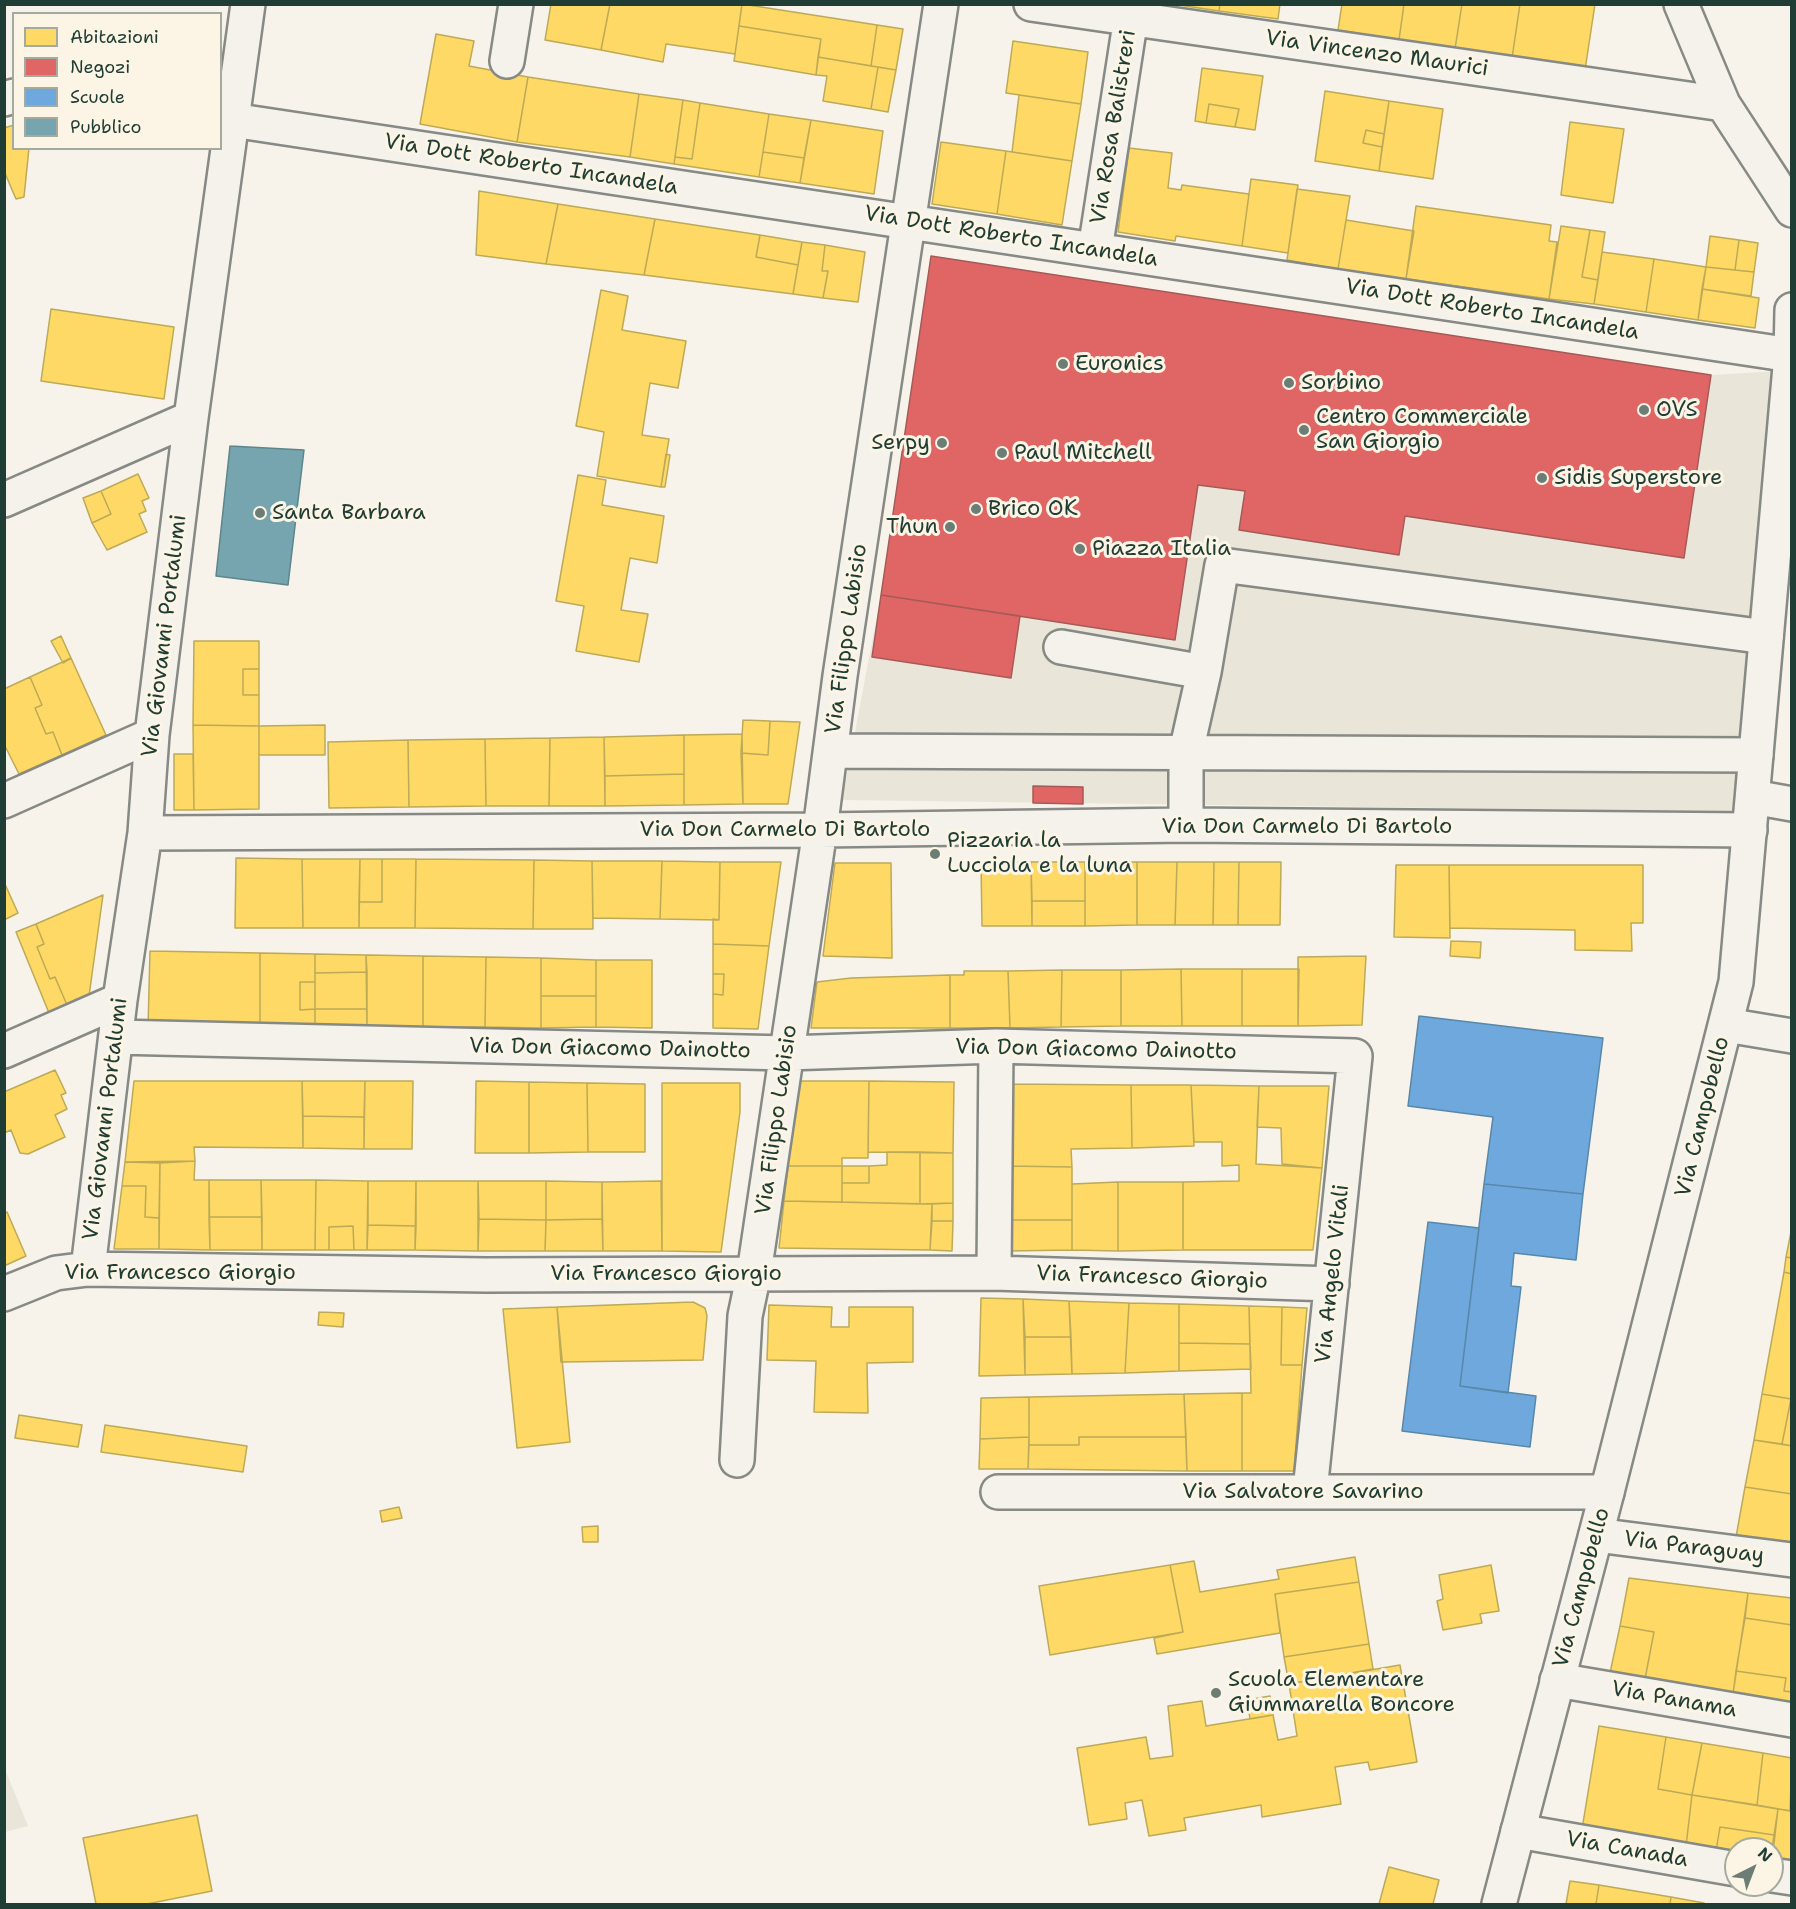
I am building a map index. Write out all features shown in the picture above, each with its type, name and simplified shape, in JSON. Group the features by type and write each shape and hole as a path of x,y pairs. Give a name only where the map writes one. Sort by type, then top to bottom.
{"street":[{"path":"507,61 516,4"},
{"name":"Via Filippo Labisio","path":"737,1460 745,1316 754,1273 787,1053 941,4"},
{"name":"Via Vincenzo Maurici","path":"1031,4 1132,12 1723,104"},
{"path":"1682,4 1723,104 1791,210"},
{"name":"Via Giovanni Portalumi","path":"87,1269 120,1000 145,833 153,735 191,418 232,120 239,10"},
{"name":"Via Rosa Balistreri","path":"1095,250 1132,12"},
{"name":"Via Dott Roberto Incandela","path":"232,120 1791,355"},
{"name":"Via Campobello","path":"1499,1905 1596,1535 1736,982 1791,355 1791,310"},
{"path":"4,500 191,418"},
{"path":"1186,825 1186,752 1204,672 1222,566 1766,637"},
{"path":"1061,647 1204,672"},
{"path":"4,801 153,735"},
{"path":"831,751 1756,755"},
{"path":"1753,797 1791,804"},
{"name":"Via Don Carmelo Di Bartolo","path":"145,833 820,830 1186,825 1750,830"},
{"path":"4,1051 120,1000"},
{"path":"1726,1025 1791,1036"},
{"name":"Via Don Giacomo Dainotto","path":"116,1037 787,1053 996,1046 1355,1056"},
{"path":"994,1273 996,1046"},
{"name":"Via Angelo Vitali","path":"1310,1491 1355,1056"},
{"name":"Via Francesco Giorgio","path":"4,1294 56,1273 87,1269 486,1275 994,1273 1332,1284"},
{"name":"Via Salvatore Savarino","path":"998,1492 1607,1492"},
{"name":"Via Paraguay","path":"1596,1535 1791,1560"},
{"name":"Via Panama","path":"1557,1680 1791,1720"},
{"name":"Via Canada","path":"1518,1832 1724,1867"}],"shaded area":[{"path":"931,256 1711,375 1779,371 1745,812 842,800 881,595"},
{"path":"5,1769 28,1826 4,1832"}],"building: Abitazioni":[{"path":"551,4 610,4 601,50 545,40"},
{"path":"610,4 742,4 735,54 666,44 663,62 601,50"},
{"path":"742,4 877,25 871,66 818,57 821,39 739,26"},
{"path":"1172,4 1220,4 1219,11"},
{"path":"1220,4 1280,4 1278,19 1219,11"},
{"path":"1342,4 1404,4 1399,40 1338,30"},
{"path":"1404,4 1462,4 1455,49 1399,40"},
{"path":"1462,4 1520,4 1512,58 1455,49"},
{"path":"1520,4 1595,4 1585,70 1512,58"},
{"path":"877,25 903,29 896,70 871,66"},
{"path":"739,26 821,39 816,75 734,61"},
{"path":"436,34 474,41 469,66 528,77 517,142 420,124"},
{"path":"1013,41 1088,52 1081,104 1006,93"},
{"path":"818,57 878,67 871,109 823,101 827,76 816,75"},
{"path":"878,67 896,70 888,112 871,109"},
{"path":"1202,68 1263,76 1255,130 1235,127 1239,109 1209,104 1206,123 1195,121"},
{"path":"528,77 639,94 630,157 517,142"},
{"path":"1325,91 1389,101 1384,134 1366,130 1363,143 1382,147 1379,171 1315,161"},
{"path":"639,94 683,100 674,164 630,157"},
{"path":"1019,95 1081,104 1072,161 1012,152"},
{"path":"683,100 700,103 692,159 675,157"},
{"path":"1389,101 1443,109 1433,179 1379,171"},
{"path":"700,103 769,114 759,177 674,164 675,157 692,159"},
{"path":"1209,104 1239,109 1235,127 1206,123"},
{"path":"769,114 811,120 804,158 763,152"},
{"path":"811,120 883,131 874,194 800,183"},
{"path":"1570,122 1624,129 1613,203 1561,195"},
{"path":"12,126 12,150 29,150 24,197 16,199 4,171 4,128"},
{"path":"1366,130 1384,134 1382,147 1363,143"},
{"path":"941,142 1006,151 997,214 932,204"},
{"path":"1129,148 1172,153 1168,188 1181,190 1182,185 1249,194 1242,246 1176,236 1175,241 1118,232"},
{"path":"1006,151 1072,161 1062,225 997,214"},
{"path":"763,152 804,158 800,183 759,177"},
{"path":"1251,179 1298,185 1288,253 1242,246"},
{"path":"1297,189 1350,196 1338,269 1287,260"},
{"path":"479,191 558,204 546,264 476,255"},
{"path":"558,204 655,219 644,275 546,264"},
{"path":"1416,206 1551,225 1549,241 1557,242 1549,299 1406,279"},
{"path":"655,219 760,235 756,257 798,265 793,294 644,275"},
{"path":"1346,220 1414,231 1406,279 1338,269"},
{"path":"1561,226 1590,230 1582,277 1598,280 1594,304 1549,299"},
{"path":"1590,230 1605,232 1598,280 1582,277"},
{"path":"760,235 802,242 798,265 756,257"},
{"path":"1710,236 1739,240 1735,270 1706,267"},
{"path":"1739,240 1758,243 1754,272 1735,270"},
{"path":"802,242 825,245 822,271 828,271 823,298 793,294"},
{"path":"825,245 865,252 858,302 823,298 828,271 822,271"},
{"path":"1602,252 1654,259 1646,312 1594,304"},
{"path":"1654,259 1706,267 1698,320 1646,312"},
{"path":"1706,267 1754,272 1751,296 1702,289"},
{"path":"1702,289 1759,298 1755,328 1698,320"},
{"path":"601,290 628,296 622,330 686,341 678,388 650,383 642,435 669,439 661,487 597,476 604,432 576,426"},
{"path":"51,309 174,327 164,399 41,381"},
{"path":"666,454 670,455 665,487 661,487"},
{"path":"138,474 149,498 142,501 146,511 139,514 147,532 107,550 92,523 111,514 101,491"},
{"path":"578,475 606,480 602,505 664,516 657,563 630,558 621,610 648,614 639,662 576,651 584,606 556,601"},
{"path":"101,491 111,514 92,523 83,498"},
{"path":"61,636 71,658 63,663 51,641"},
{"path":"194,641 259,641 259,669 243,669 243,695 259,695 259,726 193,725"},
{"path":"71,658 106,735 62,755 53,732 46,734 35,708 42,705 30,677"},
{"path":"243,669 259,669 259,695 243,695"},
{"path":"30,677 42,705 35,708 46,734 53,732 62,755 19,774 4,744 4,689"},
{"path":"743,720 770,721 768,755 741,753"},
{"path":"770,721 800,722 788,804 743,804 741,753 768,755"},
{"path":"193,725 259,726 259,809 194,810"},
{"path":"325,725 325,755 259,755 259,726"},
{"path":"742,734 743,804 684,805 684,735"},
{"path":"684,735 684,774 605,776 604,737"},
{"path":"604,737 605,806 549,806 550,738"},
{"path":"550,738 549,806 486,806 485,739"},
{"path":"485,739 486,806 409,807 408,740"},
{"path":"408,740 409,807 329,808 328,742"},
{"path":"174,754 193,754 194,810 174,810"},
{"path":"684,774 684,805 605,806 605,776"},
{"path":"236,858 302,859 303,928 235,928"},
{"path":"302,859 360,859 359,928 303,928"},
{"path":"360,859 382,859 382,902 359,902"},
{"path":"382,859 416,859 415,928 359,928 359,902 382,902"},
{"path":"416,859 534,860 533,929 415,928"},
{"path":"534,860 592,861 593,929 533,929"},
{"path":"592,861 662,861 660,919 593,918"},
{"path":"662,861 720,862 719,920 660,919"},
{"path":"720,862 781,862 769,946 713,944 713,919 719,920"},
{"path":"981,862 1031,862 1032,926 982,926"},
{"path":"1031,862 1085,862 1085,901 1032,901"},
{"path":"1085,862 1137,862 1137,925 1085,926"},
{"path":"1137,862 1177,862 1175,925 1137,925"},
{"path":"1177,862 1214,862 1213,925 1175,925"},
{"path":"1214,862 1239,862 1238,925 1213,925"},
{"path":"1239,862 1281,862 1280,925 1238,925"},
{"path":"835,863 891,863 892,958 823,956"},
{"path":"1396,865 1449,865 1450,938 1394,937"},
{"path":"1449,865 1643,865 1643,923 1631,923 1632,951 1575,950 1575,930 1450,928"},
{"path":"4,882 18,913 4,920"},
{"path":"103,895 89,996 67,1005 55,977 50,979 37,947 44,944 36,924"},
{"path":"1032,901 1085,901 1085,926 1032,926"},
{"path":"36,924 44,944 37,947 50,979 55,977 67,1005 49,1013 16,932"},
{"path":"1451,941 1481,942 1480,958 1450,956"},
{"path":"713,944 769,946 758,1029 713,1028 713,994 723,995 724,974 713,974"},
{"path":"150,951 260,953 260,1027 148,1027"},
{"path":"260,953 315,954 315,982 300,982 300,1010 315,1009 315,1027 260,1027"},
{"path":"315,954 366,955 367,972 315,973"},
{"path":"366,955 423,956 423,1027 367,1027"},
{"path":"423,956 486,957 485,1027 423,1027"},
{"path":"1366,956 1362,1025 1298,1026 1298,957"},
{"path":"486,957 541,958 541,1028 485,1027"},
{"path":"541,958 596,960 596,996 541,996"},
{"path":"596,960 652,960 652,1028 596,1027"},
{"path":"1181,969 1182,1026 1121,1026 1121,970"},
{"path":"1181,969 1242,969 1242,1026 1182,1026"},
{"path":"1242,969 1299,969 1298,1026 1242,1026"},
{"path":"1062,970 1061,1027 1010,1028 1008,971"},
{"path":"1062,970 1121,970 1121,1026 1061,1027"},
{"path":"964,971 1008,971 1010,1028 950,1028 950,975 964,975"},
{"path":"367,972 367,1009 315,1009 315,973"},
{"path":"713,974 724,974 723,995 713,994"},
{"path":"950,975 950,1028 811,1028 817,982 851,978"},
{"path":"300,982 315,982 315,1009 300,1010"},
{"path":"541,996 596,996 596,1027 541,1028"},
{"path":"315,1009 367,1009 367,1027 315,1027"},
{"path":"55,1070 66,1093 61,1095 67,1109 55,1115 65,1137 28,1154 20,1153 11,1130 4,1133 4,1092"},
{"path":"134,1081 302,1081 303,1148 194,1147 195,1161 125,1162"},
{"path":"302,1081 365,1081 364,1117 303,1116"},
{"path":"365,1081 413,1081 412,1149 364,1149"},
{"path":"476,1081 529,1082 529,1153 475,1153"},
{"path":"797,1081 869,1081 868,1158 842,1158 842,1166 788,1166"},
{"path":"869,1081 954,1082 953,1153 868,1152"},
{"path":"529,1082 587,1083 588,1152 529,1153"},
{"path":"587,1083 645,1084 645,1152 588,1152"},
{"path":"662,1083 740,1083 740,1112 721,1252 662,1251"},
{"path":"1009,1084 1131,1085 1132,1148 1071,1149 1072,1167 1008,1166"},
{"path":"1131,1085 1191,1085 1194,1146 1132,1148"},
{"path":"1191,1085 1259,1086 1256,1164 1322,1168 1313,1250 1183,1250 1183,1182 1239,1181 1239,1165 1222,1166 1222,1142 1194,1142"},
{"path":"1259,1086 1329,1086 1322,1168 1282,1164 1281,1128 1257,1127"},
{"path":"303,1116 364,1117 364,1149 303,1148"},
{"path":"887,1152 920,1152 920,1204 842,1202 842,1183 869,1183 869,1166 887,1165"},
{"path":"920,1152 953,1153 953,1203 920,1204"},
{"path":"195,1161 194,1180 209,1180 210,1250 159,1249 160,1163"},
{"path":"125,1162 160,1163 159,1218 145,1217 146,1186 122,1186"},
{"path":"788,1166 842,1166 842,1202 784,1201"},
{"path":"842,1166 869,1166 869,1183 842,1183"},
{"path":"1008,1166 1072,1167 1072,1220 1008,1220"},
{"path":"209,1180 261,1180 262,1217 209,1217"},
{"path":"261,1180 316,1180 315,1250 262,1250"},
{"path":"316,1180 368,1181 367,1250 354,1250 353,1226 329,1227 329,1250 315,1250"},
{"path":"368,1181 416,1181 416,1226 368,1225"},
{"path":"416,1181 478,1181 478,1251 415,1250"},
{"path":"478,1181 546,1181 546,1220 479,1219"},
{"path":"546,1181 602,1182 602,1219 546,1220"},
{"path":"661,1181 662,1251 603,1251 602,1182"},
{"path":"1118,1182 1183,1182 1183,1250 1118,1251"},
{"path":"1118,1182 1118,1251 1072,1250 1072,1184"},
{"path":"122,1186 146,1186 145,1217 159,1218 159,1249 114,1249"},
{"path":"784,1201 932,1204 930,1250 779,1248"},
{"path":"953,1203 953,1221 932,1221 932,1204"},
{"path":"7,1212 26,1256 4,1266 4,1213"},
{"path":"209,1217 262,1217 262,1250 210,1250"},
{"path":"479,1219 546,1220 545,1251 478,1251"},
{"path":"602,1219 603,1251 545,1251 546,1220"},
{"path":"1008,1220 1072,1220 1072,1250 1007,1251"},
{"path":"932,1221 953,1221 952,1251 930,1250"},
{"path":"368,1225 416,1226 415,1250 367,1250"},
{"path":"353,1226 354,1250 329,1250 329,1227"},
{"path":"1792,1227 1792,1258 1786,1257"},
{"path":"1786,1257 1792,1258 1792,1274 1784,1272"},
{"path":"1784,1272 1792,1274 1792,1446 1782,1444 1791,1399 1762,1394"},
{"path":"981,1298 1023,1299 1025,1375 979,1376"},
{"path":"1023,1299 1069,1301 1071,1337 1025,1337"},
{"path":"1069,1301 1129,1303 1125,1373 1072,1374"},
{"path":"693,1302 705,1308 707,1316 703,1360 561,1362 557,1307"},
{"path":"1129,1303 1179,1304 1179,1371 1125,1373"},
{"path":"1179,1304 1249,1306 1250,1344 1179,1343"},
{"path":"769,1305 832,1307 831,1327 849,1327 849,1307 913,1307 913,1362 867,1363 868,1413 814,1412 816,1361 767,1360"},
{"path":"1249,1306 1282,1307 1281,1365 1302,1365 1294,1471 1242,1471 1242,1393 1251,1393"},
{"path":"557,1307 570,1442 517,1448 503,1309"},
{"path":"1282,1307 1307,1308 1302,1365 1281,1365"},
{"path":"319,1312 344,1313 343,1327 318,1325"},
{"path":"1025,1337 1071,1337 1072,1374 1025,1375"},
{"path":"1179,1343 1250,1344 1251,1369 1179,1371"},
{"path":"1242,1393 1242,1471 1187,1471 1184,1394"},
{"path":"1184,1394 1186,1437 1079,1437 1079,1445 1029,1445 1029,1397"},
{"path":"1762,1394 1791,1399 1782,1444 1754,1440"},
{"path":"1029,1397 1029,1437 980,1439 981,1398"},
{"path":"19,1415 82,1425 78,1447 15,1438"},
{"path":"105,1425 247,1446 243,1472 101,1452"},
{"path":"1029,1437 1028,1469 979,1469 980,1439"},
{"path":"1079,1437 1186,1437 1187,1471 1028,1469 1029,1445 1079,1445"},
{"path":"1754,1440 1792,1446 1792,1494 1745,1487"},
{"path":"1745,1487 1792,1494 1792,1547 1736,1537"},
{"path":"399,1507 402,1518 382,1522 380,1511"},
{"path":"598,1526 598,1542 583,1542 582,1527"},
{"path":"1355,1557 1359,1582 1275,1594 1280,1633 1157,1654 1154,1638 1183,1632 1170,1565 1194,1561 1200,1592 1279,1579 1277,1570"},
{"path":"1170,1565 1183,1632 1050,1655 1039,1586"},
{"path":"1491,1565 1499,1611 1480,1614 1482,1623 1443,1630 1437,1601 1443,1599 1439,1575"},
{"path":"1629,1578 1748,1593 1733,1694 1645,1679 1654,1632 1620,1626"},
{"path":"1359,1582 1369,1644 1284,1657 1275,1594"},
{"path":"1748,1593 1792,1598 1792,1625 1745,1618"},
{"path":"1745,1618 1792,1625 1792,1692 1784,1691 1786,1678 1736,1671"},
{"path":"1620,1626 1654,1632 1645,1679 1610,1673"},
{"path":"1369,1644 1373,1669 1289,1684 1284,1657"},
{"path":"1400,1665 1417,1762 1370,1770 1368,1762 1335,1767 1341,1804 1262,1817 1261,1805 1184,1818 1186,1830 1149,1836 1142,1800 1125,1803 1127,1819 1089,1825 1077,1748 1146,1737 1150,1759 1173,1756 1168,1706 1202,1701 1206,1726 1273,1715 1278,1740 1297,1736 1289,1684"},
{"path":"1736,1671 1786,1678 1784,1691 1792,1692 1792,1703 1733,1694"},
{"path":"1270,1696 1273,1715 1250,1719 1247,1700"},
{"path":"1599,1726 1666,1737 1658,1789 1692,1795 1686,1846 1582,1829"},
{"path":"1666,1737 1702,1743 1692,1795 1658,1789"},
{"path":"1702,1743 1763,1753 1757,1805 1692,1795"},
{"path":"1763,1753 1792,1758 1790,1811 1757,1805"},
{"path":"1692,1795 1778,1809 1774,1835 1720,1827 1716,1851 1686,1846"},
{"path":"1778,1809 1792,1811 1792,1864 1784,1863 1784,1837 1775,1837"},
{"path":"197,1815 212,1891 147,1904 96,1904 83,1838"},
{"path":"1720,1827 1774,1835 1774,1837 1724,1837 1724,1853 1716,1851"},
{"path":"1389,1867 1439,1880 1433,1904 1379,1904"},
{"path":"1570,1881 1599,1885 1596,1904 1566,1904"},
{"path":"1599,1885 1671,1897 1670,1904 1596,1904"},
{"path":"1671,1897 1704,1903 1704,1904 1670,1904"}],"building: Negozi":[{"name":"Centro Commerciale San Giorgio","path":"931,256 1711,375 1684,558 1405,516 1399,555 1239,530 1245,491 1198,485 1175,640 881,595"},
{"path":"881,595 1020,616 1011,678 872,657"},
{"path":"1033,786 1083,787 1083,804 1033,803"}],"building: Scuole":[{"path":"1419,1016 1603,1038 1583,1194 1484,1184 1493,1117 1408,1106"},
{"path":"1484,1184 1583,1194 1576,1260 1514,1253 1511,1286 1521,1287 1508,1393 1460,1386"},
{"path":"1428,1222 1479,1228 1460,1386 1536,1396 1530,1447 1402,1431"}],"building: Pubblico":[{"name":"Santa Barbara","path":"230,446 304,450 288,585 216,576"}],"place":[{"name":"Euronics","path":"1063,364"},
{"name":"Sorbino","path":"1289,383"},
{"name":"OVS","path":"1644,410"},
{"name":"Centro Commerciale San Giorgio","path":"1304,430"},
{"name":"Serpy","path":"942,443"},
{"name":"Paul Mitchell","path":"1002,453"},
{"name":"Sidis Superstore","path":"1542,478"},
{"name":"Brico OK","path":"976,509"},
{"name":"Santa Barbara","path":"260,513"},
{"name":"Thun","path":"950,527"},
{"name":"Piazza Italia","path":"1080,549"},
{"name":"Pizzaria la Lucciola e la luna","path":"935,854"},
{"name":"Scuola Elementare Giummarella Boncore","path":"1216,1693"}]}
